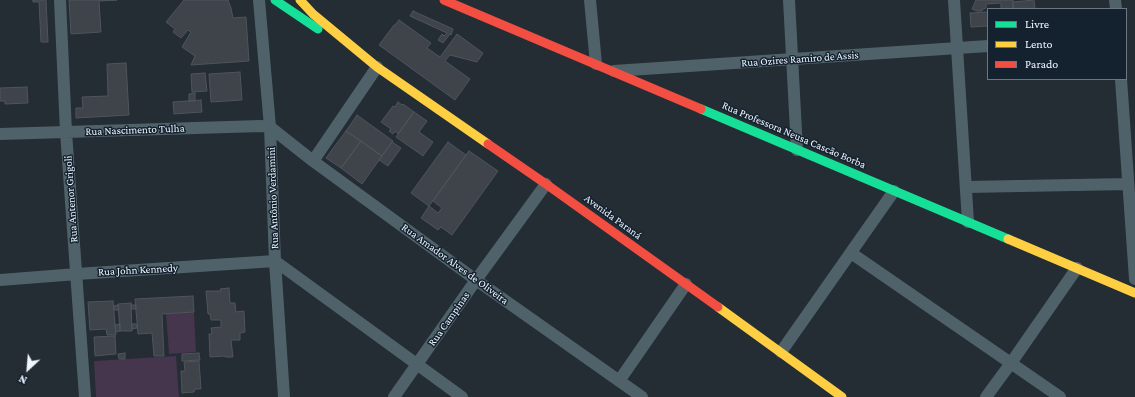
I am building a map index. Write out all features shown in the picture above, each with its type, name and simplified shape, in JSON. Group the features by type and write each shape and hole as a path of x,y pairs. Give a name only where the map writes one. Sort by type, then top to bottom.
{"street":[{"name":"Rua Antenor Grigoli","path":"60,0 66,132 85,397"},
{"name":"Rua Antônio Verdamini","path":"259,0 270,127 275,261 284,397"},
{"name":"Avenida Paraná","path":"275,0 319,30 367,59"},
{"name":"Avenida Paraná","path":"300,0 313,14 377,67 546,184 842,397"},
{"name":"Rua Professora Neusa Cascão Borba","path":"444,0 1135,292"},
{"path":"590,0 596,64"},
{"path":"788,0 797,150"},
{"path":"954,0 968,222"},
{"name":"Rua Ozires Ramiro de Assis","path":"613,71 987,46"},
{"path":"313,161 377,67"},
{"path":"1121,80 1135,279"},
{"name":"Rua Nascimento Tulha","path":"0,134 261,126 270,127"},
{"name":"Rua Amador Alves de Oliveira","path":"270,127 313,161 476,280 642,397"},
{"name":"Rua Campinas","path":"394,397 418,365 476,280 546,184"},
{"path":"966,187 1128,184"},
{"path":"781,352 894,191"},
{"path":"851,253 1060,397"},
{"path":"275,261 462,397"},
{"name":"Rua John Kennedy","path":"0,280 275,261"},
{"path":"986,397 1077,268"},
{"path":"619,381 686,284"}],"shaded area":[{"path":"194,312 196,352 169,354 166,314"},
{"path":"176,356 179,397 96,397 94,361"}],"building":[{"path":"33,0 46,0 48,42 41,42 39,2 33,2"},
{"path":"69,0 117,0 99,1 101,32 71,34"},
{"path":"184,0 228,0 233,18 246,17 249,61 191,65 195,56 182,47 191,32 188,30 181,38 173,32 175,29 166,22"},
{"path":"976,0 1013,0 1013,8 1001,8 1001,3 986,4 986,8 982,11 972,9"},
{"path":"1034,0 1035,8 1013,8 1013,2"},
{"path":"413,11 453,29 451,35 450,34 443,43 438,40 442,34 444,36 447,33 410,16"},
{"path":"987,12 987,26 971,27 970,13"},
{"path":"399,20 431,43 427,48 440,57 457,34 483,53 477,62 450,55 445,61 470,79 455,100 379,45"},
{"path":"126,63 129,115 76,118 76,108 83,108 82,97 108,96 107,64"},
{"path":"240,72 242,100 211,102 209,74"},
{"path":"205,73 207,91 192,92 191,74"},
{"path":"27,87 28,103 5,104 5,101 0,101 0,88"},
{"path":"195,93 195,101 189,101 189,94"},
{"path":"201,100 202,112 174,114 173,102"},
{"path":"398,102 414,112 398,134 395,131 393,134 389,131 391,129 381,122 393,106 395,107"},
{"path":"414,112 427,121 419,132 433,142 423,156 396,137"},
{"path":"357,115 393,141 382,156 346,131"},
{"path":"346,131 361,141 341,168 326,158"},
{"path":"361,141 382,156 362,184 341,168"},
{"path":"392,142 401,148 388,166 379,160"},
{"path":"448,142 466,155 429,206 411,193"},
{"path":"469,151 498,171 452,235 441,227 438,230 421,218 429,206 438,213 442,208 433,201"},
{"path":"229,288 230,303 235,303 236,312 244,311 245,332 240,333 240,340 231,340 233,357 210,357 209,334 212,334 211,328 221,327 221,320 211,320 210,314 208,314 206,291 221,291 220,289"},
{"path":"193,296 194,312 162,314 164,356 154,356 152,333 138,334 135,299"},
{"path":"113,301 116,335 107,335 106,329 90,330 88,302"},
{"path":"131,303 132,331 120,331 118,304"},
{"path":"118,305 119,310 114,310 114,306"},
{"path":"131,305 136,305 136,309 131,309"},
{"path":"120,324 120,331 116,332 115,325"},
{"path":"132,324 137,324 137,328 132,329"},
{"path":"115,336 116,354 95,356 94,337"},
{"path":"125,353 125,359 119,359 118,354"},
{"path":"199,353 200,360 182,361 182,354"},
{"path":"199,361 201,389 195,389 194,392 182,393 181,371 185,371 184,362"}],"traffic: fast":[{"path":"275,0 318,29"},
{"path":"701,109 1008,239"}],"traffic: slow":[{"path":"300,0 313,14 377,67 488,144"},
{"path":"1008,239 1135,293"},
{"path":"718,307 842,397"}],"traffic: jam":[{"path":"444,0 701,109"},
{"path":"488,144 718,307"}]}
